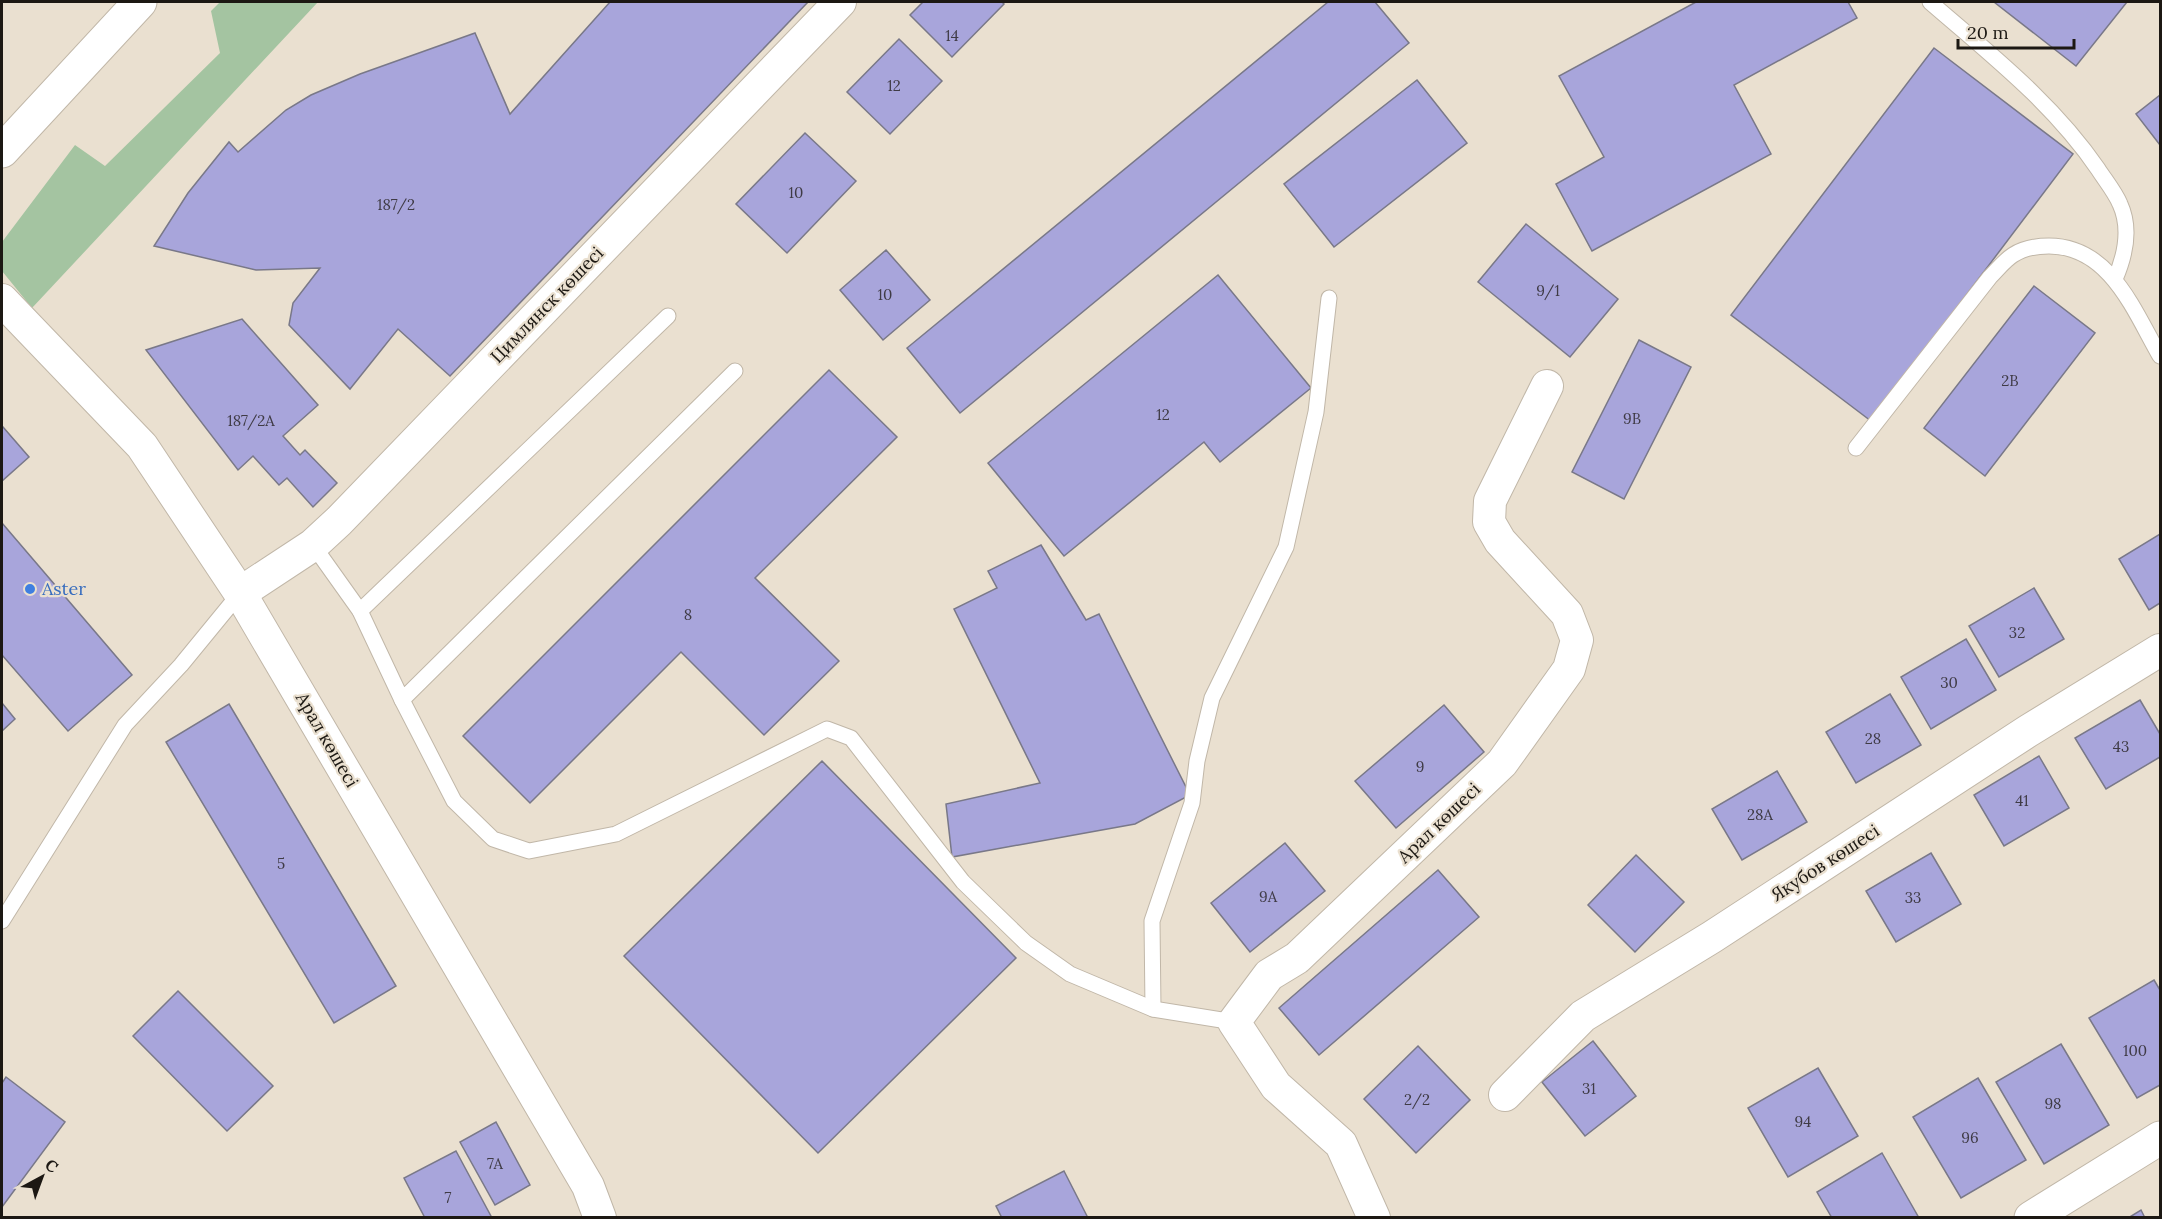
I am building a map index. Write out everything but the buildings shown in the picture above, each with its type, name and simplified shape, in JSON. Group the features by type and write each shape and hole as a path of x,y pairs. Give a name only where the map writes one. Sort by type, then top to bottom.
{"main road":[{"path":"2,151 140,2"},
{"path":"2031,1218 2160,1138"}],"street":[{"name":"Цимлянск көшесі","path":"240,593 314,545 840,2"},
{"name":"Арал көшесі","path":"2,300 142,446 240,593 588,1186 600,1218"},
{"name":"Арал көшесі","path":"1234,1022 1269,975 1297,958 1502,763 1569,669 1577,640 1567,614 1500,541 1489,522 1490,501 1547,386"},
{"name":"Якубов көшесі","path":"1505,1095 1583,1016 1712,937 2028,731 2160,650"},
{"path":"1234,1022 1276,1086 1341,1144 1374,1218"}],"lane":[{"path":"1930,2 2034,93 2079,140 2121,205 2126,248 2115,279"},
{"path":"1856,448 1990,277 2013,255 2033,246 2058,246 2077,250 2097,261 2115,279 2160,356"},
{"path":"1153,1009 1152,921 1192,803 1197,760 1212,698 1286,547 1316,412 1329,298"},
{"path":"360,612 668,316"},
{"path":"402,700 735,371"},
{"path":"314,545 360,612 454,801 493,840 529,850 616,834 826,729 851,738 963,882 1026,943 1070,974 1153,1009 1234,1022"},
{"path":"2,921 125,726 181,665 240,593"}],"green space":[{"path":"220,2 318,2 32,308 2,271 2,242 75,145 105,166 220,53 211,11"}],"place":[{"name":"Aster","path":"30,589"}]}
